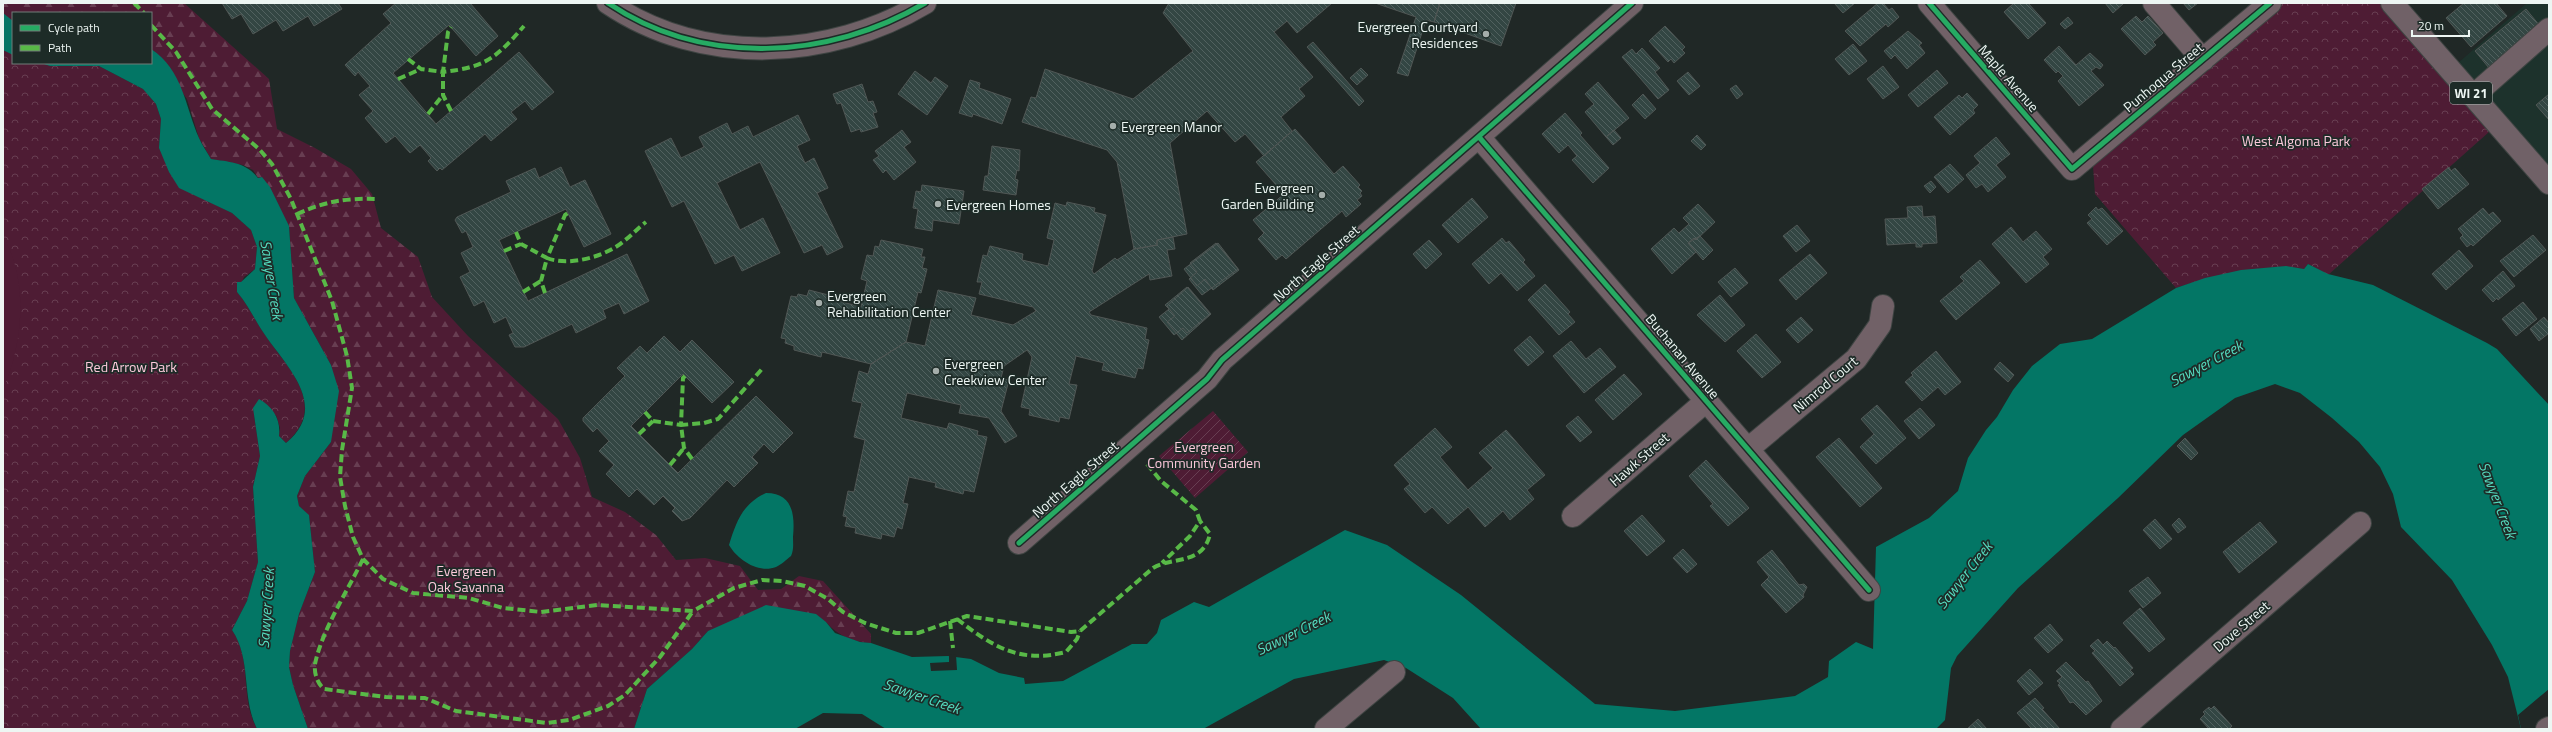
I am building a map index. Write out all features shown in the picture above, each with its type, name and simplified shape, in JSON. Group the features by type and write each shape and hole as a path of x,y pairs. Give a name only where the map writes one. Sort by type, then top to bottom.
{"main road":[{"name":"WI 21","path":"2392,3 2549,183"}],"street":[{"path":"608,3 634,18 682,37 732,48 758,49 810,46 841,39 884,25 925,3"},
{"name":"North Eagle Street","path":"1019,543 1207,380 1222,360 1632,3"},
{"name":"Maple Avenue","path":"1929,3 2072,169"},
{"path":"2154,3 2203,60"},
{"name":"Punhoqua Street","path":"2072,169 2270,3"},
{"path":"2473,96 2549,29"},
{"name":"Buchanan Avenue","path":"1478,136 1705,402 1748,449 1869,590"},
{"name":"Nimrod Court","path":"1748,449 1856,360 1880,325 1883,306"},
{"name":"Hawk Street","path":"1573,516 1705,402"},
{"name":"Dove Street","path":"2122,729 2360,523"},
{"path":"1326,729 1394,672"}],"shaded area":[{"path":"2527,3 2549,3 2549,183 2450,70"}],"green space":[{"name":"Evergreen Oak Savanna","path":"3,3 184,3 269,79 277,129 315,148 351,169 372,194 381,228 418,257 432,297 468,336 558,419 580,458 592,497 625,512 656,535 676,560 705,558 740,566 758,590 781,589 799,576 823,581 871,634 871,643 852,640 841,635 826,622 708,631 692,649 647,689 634,729 308,729 293,685 289,667 290,651 299,614 315,572 309,516 299,506 297,496 305,476 331,442 331,365 294,298 289,226 253,170 243,165 211,159 199,138 187,99 152,50 152,12 12,12 12,42 3,36"},
{"name":"West Algoma Park","path":"2270,3 2392,3 2498,124 2328,275 2308,264 2304,269 2273,268 2239,271 2176,288 2095,194 2092,152"},
{"name":"Red Arrow Park","path":"3,36 12,42 12,64 99,64 99,66 143,89 156,104 161,119 159,148 179,187 232,213 251,230 257,247 255,269 244,277 237,292 293,374 300,388 304,401 304,415 298,429 286,443 279,436 280,428 276,415 254,415 260,456 253,487 258,562 247,601 232,630 242,654 248,704 257,729 3,729"},
{"path":"3,236 17,273 20,292 20,312 19,333 15,352 3,389"},
{"name":"Evergreen Community Garden","path":"1213,411 1248,452 1195,498 1159,456"}],"water":[{"path":"3,13 12,20 12,54 3,50"},
{"name":"Sawyer Creek","path":"152,50 170,67 177,78 199,138 211,159 231,162 243,166 258,178 262,177 270,187 289,226 294,298 331,365 339,391 331,442 305,476 297,496 299,506 309,515 315,572 299,614 290,651 289,667 293,685 308,729 257,729 249,704 242,653 232,630 247,601 258,562 253,487 260,456 253,408 259,399 272,410 279,424 279,436 286,443 299,429 304,415 304,401 300,388 293,374 237,292 237,282 241,282 255,269 257,247 251,230 232,213 179,188 169,172 159,148 161,119 156,104 143,89 99,66 50,66 44,64 152,64"},
{"name":"Sawyer Creek","path":"2308,264 2328,274 2373,285 2487,343 2497,349 2549,405 2549,729 2521,729 2508,677 2492,645 2452,580 2401,527 2393,494 2380,467 2359,442 2332,418 2300,393 2275,384 2235,398 2183,435 2118,498 2018,588 1957,656 1951,668 1945,720 1936,729 1481,729 1453,698 1406,668 1384,660 1294,679 1203,729 886,729 862,714 823,713 795,729 634,729 647,689 692,649 708,631 766,605 816,614 826,622 835,633 912,657 948,656 971,659 999,673 1024,678 1025,684 1063,681 1132,644 1147,644 1157,633 1161,620 1194,602 1209,607 1345,530 1387,545 1461,595 1595,704 1675,711 1795,696 1828,677 1829,661 1856,642 1873,649 1876,547 1929,518 1958,491 1968,458 1986,430 1997,417 2013,390 2032,366 2060,344 2092,339 2176,288 2205,278 2241,270 2286,266 2304,269"},
{"path":"766,493 775,494 787,501 792,513 793,521 793,551 791,556 778,566 769,569 755,567 749,564 737,555 729,545 734,529 746,508 758,497"}],"pier":[{"path":"949,654 956,655 957,670 931,671 930,663 949,662"},
{"path":"2549,689 2549,729 2521,729 2518,715"}],"building":[{"path":"222,3 338,3 342,9 314,26 308,16 283,31 276,20 253,34 241,14 232,19"},
{"path":"396,3 470,3 498,36 476,56 449,25 393,73 436,124 519,52 554,92 532,110 525,101 511,112 517,119 491,141 485,134 442,170 440,168 437,171 428,161 431,158 420,145 410,153 395,136 386,143 365,118 373,111 359,95 370,86 358,72 355,76 345,65 391,23 383,14"},
{"name":"Evergreen Manor","path":"1169,3 1332,3 1297,33 1287,21 1274,32 1313,77 1299,89 1305,96 1281,117 1292,131 1264,156 1245,134 1235,142 1207,111 1170,143 1187,234 1157,240 1157,245 1134,249 1117,162 1107,150 1022,122 1031,97 1036,98 1045,69 1133,99 1193,51 1163,13"},
{"path":"1375,3 1440,3 1434,22 1426,20 1408,76 1397,73 1416,17"},
{"name":"Evergreen Courtyard Residences","path":"1440,3 1516,3 1501,46 1434,22"},
{"path":"1834,3 1855,3 1843,13"},
{"path":"1878,3 1883,3 1889,10 1892,8 1899,17 1888,27 1886,24 1860,46 1845,31"},
{"path":"2014,3 2028,3 2046,23 2028,39 2004,12"},
{"path":"2105,3 2124,3 2113,13"},
{"path":"2183,3 2198,3 2189,10"},
{"path":"2464,3 2496,3 2507,16 2471,47 2446,18"},
{"path":"2526,9 2540,26 2489,68 2475,51"},
{"path":"2136,16 2142,22 2148,16 2163,33 2153,42 2156,45 2145,55 2121,29"},
{"path":"2068,17 2073,23 2065,29 2060,24"},
{"path":"1665,26 1685,47 1682,50 1685,53 1674,63 1671,59 1668,62 1649,41"},
{"path":"1908,31 1922,43 1919,45 1925,53 1907,69 1895,55 1891,59 1884,51"},
{"path":"1313,42 1364,101 1359,106 1307,47"},
{"path":"1853,44 1867,61 1849,75 1835,59"},
{"path":"2059,46 2076,65 2090,53 2103,65 2100,69 2096,67 2091,71 2104,85 2079,106 2058,81 2063,76 2058,71 2056,73 2044,60"},
{"path":"1642,48 1660,68 1655,72 1669,90 1658,99 1622,57 1632,49 1636,54"},
{"path":"1883,66 1899,87 1883,99 1867,79"},
{"path":"1361,68 1368,75 1357,85 1350,78"},
{"path":"1937,70 1948,83 1918,107 1908,95"},
{"path":"915,71 931,83 935,77 948,86 927,115 898,94"},
{"path":"1688,72 1700,86 1689,95 1677,81"},
{"path":"970,80 980,83 979,88 1011,99 1002,124 973,114 972,117 959,113"},
{"path":"1598,82 1629,118 1606,137 1585,112 1594,104 1585,94"},
{"path":"862,84 868,102 873,101 877,112 873,113 878,127 861,132 860,129 851,132 841,103 837,104 833,94"},
{"path":"1736,85 1743,94 1737,99 1730,89"},
{"path":"1967,93 1978,105 1973,110 1975,113 1950,135 1934,117 1959,95 1962,98"},
{"path":"1643,94 1656,109 1645,119 1632,105"},
{"path":"2549,94 2549,120 2536,105"},
{"path":"1565,113 1582,133 1580,135 1609,168 1593,183 1572,160 1577,156 1568,145 1559,153 1542,134"},
{"path":"798,115 810,140 797,146 805,163 814,158 828,188 817,193 843,247 827,255 822,245 804,253 760,162 717,183 740,230 763,218 780,253 742,271 734,255 715,264 684,201 672,207 645,151 671,138 681,158 704,147 699,137 727,123 732,134 748,126 753,137"},
{"name":"Evergreen Garden Building","path":"1295,129 1334,174 1343,166 1360,185 1358,187 1362,191 1360,193 1362,196 1357,200 1361,204 1346,217 1342,211 1286,259 1282,255 1276,260 1258,239 1264,233 1253,220 1284,194 1256,162"},
{"path":"902,130 911,142 904,147 916,162 894,180 886,170 883,173 873,160 879,156 875,151"},
{"path":"1614,130 1621,138 1613,145 1606,137"},
{"path":"1697,135 1706,145 1701,150 1691,141"},
{"path":"1996,137 2010,154 1996,165 2006,177 1988,192 1982,184 1976,188 1966,175 1980,163 1974,156"},
{"name":"Evergreen Homes","path":"992,146 1020,150 1019,171 1017,170 1015,179 1018,180 1016,195 983,190 985,176 988,176"},
{"path":"1950,164 1964,179 1948,193 1934,177"},
{"path":"561,167 570,187 585,180 611,234 584,247 566,209 499,240 528,301 627,254 649,301 624,314 619,303 603,310 606,318 576,333 572,324 524,347 515,347 509,335 513,333 506,317 494,323 484,301 474,306 460,277 470,272 461,253 473,247 466,231 462,233 455,220 457,217 511,192 506,181 535,168 539,178"},
{"path":"2449,167 2451,171 2455,168 2469,184 2438,209 2422,189"},
{"path":"1931,181 1936,187 1930,193 1924,186"},
{"name":"Evergreen Homes","path":"922,185 964,191 959,224 933,220 932,231 915,228 918,209 913,208 916,191 921,192"},
{"path":"1472,198 1488,217 1458,243 1442,225"},
{"name":"Evergreen Creekview Center","path":"1067,202 1095,208 1094,212 1106,215 1092,271 1094,274 1115,258 1117,260 1134,249 1157,245 1157,240 1173,237 1175,249 1167,250 1172,276 1150,280 1149,274 1089,312 1091,315 1147,328 1145,339 1149,340 1143,369 1138,368 1135,378 1102,370 1104,363 1076,356 1069,384 1077,385 1069,419 1060,417 1059,422 1029,415 1030,409 1021,407 1032,357 1027,350 1004,366 1001,378 1009,380 1001,411 1017,436 1005,443 989,418 959,413 961,405 907,393 901,418 947,429 949,423 978,431 977,435 987,437 974,492 964,490 963,494 935,487 936,483 909,477 903,503 908,504 902,529 897,527 894,537 882,534 881,539 855,533 856,528 845,526 847,517 843,516 848,491 854,492 865,440 854,437 862,403 852,401 859,371 868,374 871,364 906,342 925,346 938,290 976,298 971,315 1013,325 1036,311 1033,307 979,294 982,282 977,282 983,255 987,256 990,246 1023,254 1022,260 1048,266 1054,240 1047,238 1055,203 1066,206"},
{"path":"1698,204 1715,222 1696,240 1694,238 1688,243 1696,252 1672,274 1651,249 1674,228 1679,233 1689,224 1683,218"},
{"path":"1922,206 1923,217 1935,216 1937,243 1922,244 1922,247 1916,247 1916,243 1887,245 1885,219 1908,218 1907,207"},
{"path":"2096,207 2098,210 2102,208 2123,231 2107,245 2087,223 2092,219 2088,215"},
{"path":"2483,208 2489,215 2493,212 2501,221 2473,246 2471,244 2467,247 2460,238 2463,235 2458,229"},
{"path":"1797,225 1810,241 1796,252 1783,236"},
{"path":"2011,227 2023,242 2036,231 2052,249 2043,257 2049,264 2026,283 1992,244"},
{"path":"2533,235 2546,250 2514,277 2500,261"},
{"path":"1700,236 1713,250 1703,260 1688,243"},
{"path":"1502,238 1506,243 1509,241 1525,260 1523,262 1535,276 1517,291 1501,273 1489,284 1472,264"},
{"name":"Evergreen Rehabilitation Center","path":"881,240 923,249 921,257 925,257 922,268 927,269 921,293 918,292 906,342 871,364 822,352 821,357 794,350 794,346 785,343 786,339 781,338 791,296 797,297 798,294 807,296 809,290 836,297 835,300 861,307 867,281 861,279 867,255 873,256 875,246 879,247"},
{"path":"1429,240 1442,254 1426,269 1413,254"},
{"path":"1216,243 1238,269 1202,295 1189,279 1197,272 1190,263"},
{"path":"1218,243 1239,270 1213,290 1205,279 1197,286 1184,269"},
{"path":"2459,250 2473,266 2446,290 2432,274"},
{"path":"1810,254 1827,273 1796,300 1779,280"},
{"path":"1980,260 2000,283 1956,320 1940,301 1964,281 1960,277"},
{"path":"1735,268 1748,283 1731,297 1718,282"},
{"path":"2503,271 2515,286 2498,300 2497,298 2493,302 2482,290"},
{"path":"1545,284 1570,312 1568,314 1575,322 1559,335 1528,300"},
{"path":"1187,287 1210,314 1187,333 1183,328 1174,335 1159,317 1169,309 1165,305"},
{"path":"1188,287 1211,314 1182,340 1167,322 1175,316 1167,306"},
{"path":"1720,295 1745,325 1725,342 1697,315"},
{"path":"2523,302 2537,319 2516,336 2502,319"},
{"path":"1801,317 1813,330 1798,343 1786,330"},
{"path":"2544,317 2549,323 2549,333 2539,341 2530,329"},
{"path":"1756,334 1781,362 1762,378 1737,351"},
{"path":"664,336 680,352 692,340 734,382 712,403 683,374 631,426 678,473 756,396 793,433 773,453 764,444 752,457 758,463 734,487 727,480 690,518 682,521 672,511 675,508 663,496 654,505 637,489 629,497 606,474 614,465 599,451 609,441 597,428 593,432 583,421 583,418 625,376 617,368 640,346 647,353"},
{"path":"1530,336 1544,352 1528,366 1514,350"},
{"path":"1571,341 1586,359 1600,348 1616,367 1584,393 1553,356"},
{"path":"1936,351 1961,382 1945,395 1938,387 1922,401 1905,382 1913,375 1911,373"},
{"path":"2000,362 2014,375 2008,382 1994,369"},
{"path":"1624,374 1642,394 1613,420 1595,400"},
{"path":"1877,405 1906,438 1876,464 1860,447 1874,434 1861,419"},
{"path":"1920,408 1935,425 1919,439 1904,421"},
{"path":"1578,416 1592,432 1580,442 1566,426"},
{"path":"1435,428 1452,447 1440,457 1468,490 1493,468 1479,453 1506,430 1545,475 1527,490 1534,499 1510,520 1503,511 1485,527 1468,507 1448,524 1432,507 1425,513 1404,489 1410,484 1394,465"},
{"path":"1839,438 1882,488 1860,507 1816,457"},
{"path":"2185,438 2198,453 2191,460 2177,446"},
{"path":"1706,460 1749,508 1728,526 1710,506 1713,504 1689,476"},
{"path":"1642,515 1665,541 1647,556 1624,531"},
{"path":"2179,518 2186,527 2178,533 2172,525"},
{"path":"2155,519 2172,539 2160,549 2143,530"},
{"path":"2260,522 2277,542 2239,573 2223,552"},
{"path":"1683,549 1697,564 1687,573 1673,558"},
{"path":"1772,550 1799,585 1804,584 1807,587 1803,595 1804,597 1786,613 1761,585 1769,577 1757,562"},
{"path":"2148,577 2161,593 2143,608 2129,591"},
{"path":"2140,608 2165,639 2149,652 2123,623"},
{"path":"2050,624 2063,640 2048,653 2034,638"},
{"path":"2098,639 2103,645 2107,641 2114,648 2115,647 2133,668 2130,670 2134,674 2120,686 2092,653 2095,651 2090,646"},
{"path":"2066,662 2086,682 2088,681 2102,701 2086,715 2073,702 2070,703 2058,685 2060,683 2057,681 2062,677 2056,671"},
{"path":"2030,669 2043,683 2029,695 2017,681"},
{"path":"2035,698 2044,708 2042,709 2060,729 2032,729 2017,713"},
{"path":"2214,706 2232,726 2229,729 2209,729 2200,719 2205,714 2203,712 2209,707 2211,709"},
{"path":"1978,719 1987,729 1967,729"}],"marked path":[{"path":"134,3 143,12"},
{"path":"152,26 176,52 212,109 259,149 272,164 291,199 332,301 347,356 352,388 342,450 340,477 345,506 353,537 363,559 383,579 413,593 469,598 503,608 541,612 597,605 693,611 734,588 762,580 782,581 805,586 828,599 843,612 865,623 896,633 918,633 967,616 1071,632 1080,631 1153,568 1161,564 1187,558 1201,551 1210,534 1200,521"},
{"path":"451,111 443,95 443,72 470,67 489,59 506,46 524,26"},
{"path":"408,59 421,69 443,72 448,32 451,27"},
{"path":"398,79 421,69"},
{"path":"428,114 443,95"},
{"path":"297,214 336,201 378,199"},
{"path":"516,232 521,244 547,258 565,215 568,213"},
{"path":"545,293 541,281 547,258 577,261 598,255 617,246 646,222"},
{"path":"504,251 521,244"},
{"path":"523,292 541,281"},
{"path":"692,459 684,448 681,425 704,423 718,419 762,369"},
{"path":"645,412 653,421 681,425 683,378 685,376"},
{"path":"639,434 653,421"},
{"path":"670,465 684,448"},
{"path":"1147,464 1161,481 1196,510 1200,521 1190,536 1162,563"},
{"path":"363,559 329,624 318,651 315,664 316,678 324,689 386,697 425,698 456,711 547,723 569,720 608,706 625,695 660,657 693,611"},
{"path":"957,619 994,644 1020,654 1034,656 1066,652 1077,639 1080,631"},
{"path":"950,621 953,648"}],"cycle path":[{"path":"608,3 645,24 684,38 725,46 766,48 808,45 848,36 888,22 925,3"},
{"path":"1019,543 1207,379 1222,360 1632,3"},
{"path":"1929,3 2072,169 2270,3"},
{"path":"1479,137 1869,590"}],"place":[{"name":"Evergreen Courtyard Residences","path":"1486,34"},
{"name":"Evergreen Manor","path":"1113,126"},
{"name":"Evergreen Garden Building","path":"1322,195"},
{"name":"Evergreen Homes","path":"938,204"},
{"name":"Evergreen Rehabilitation Center","path":"819,303"},
{"name":"Evergreen Creekview Center","path":"936,371"}]}
